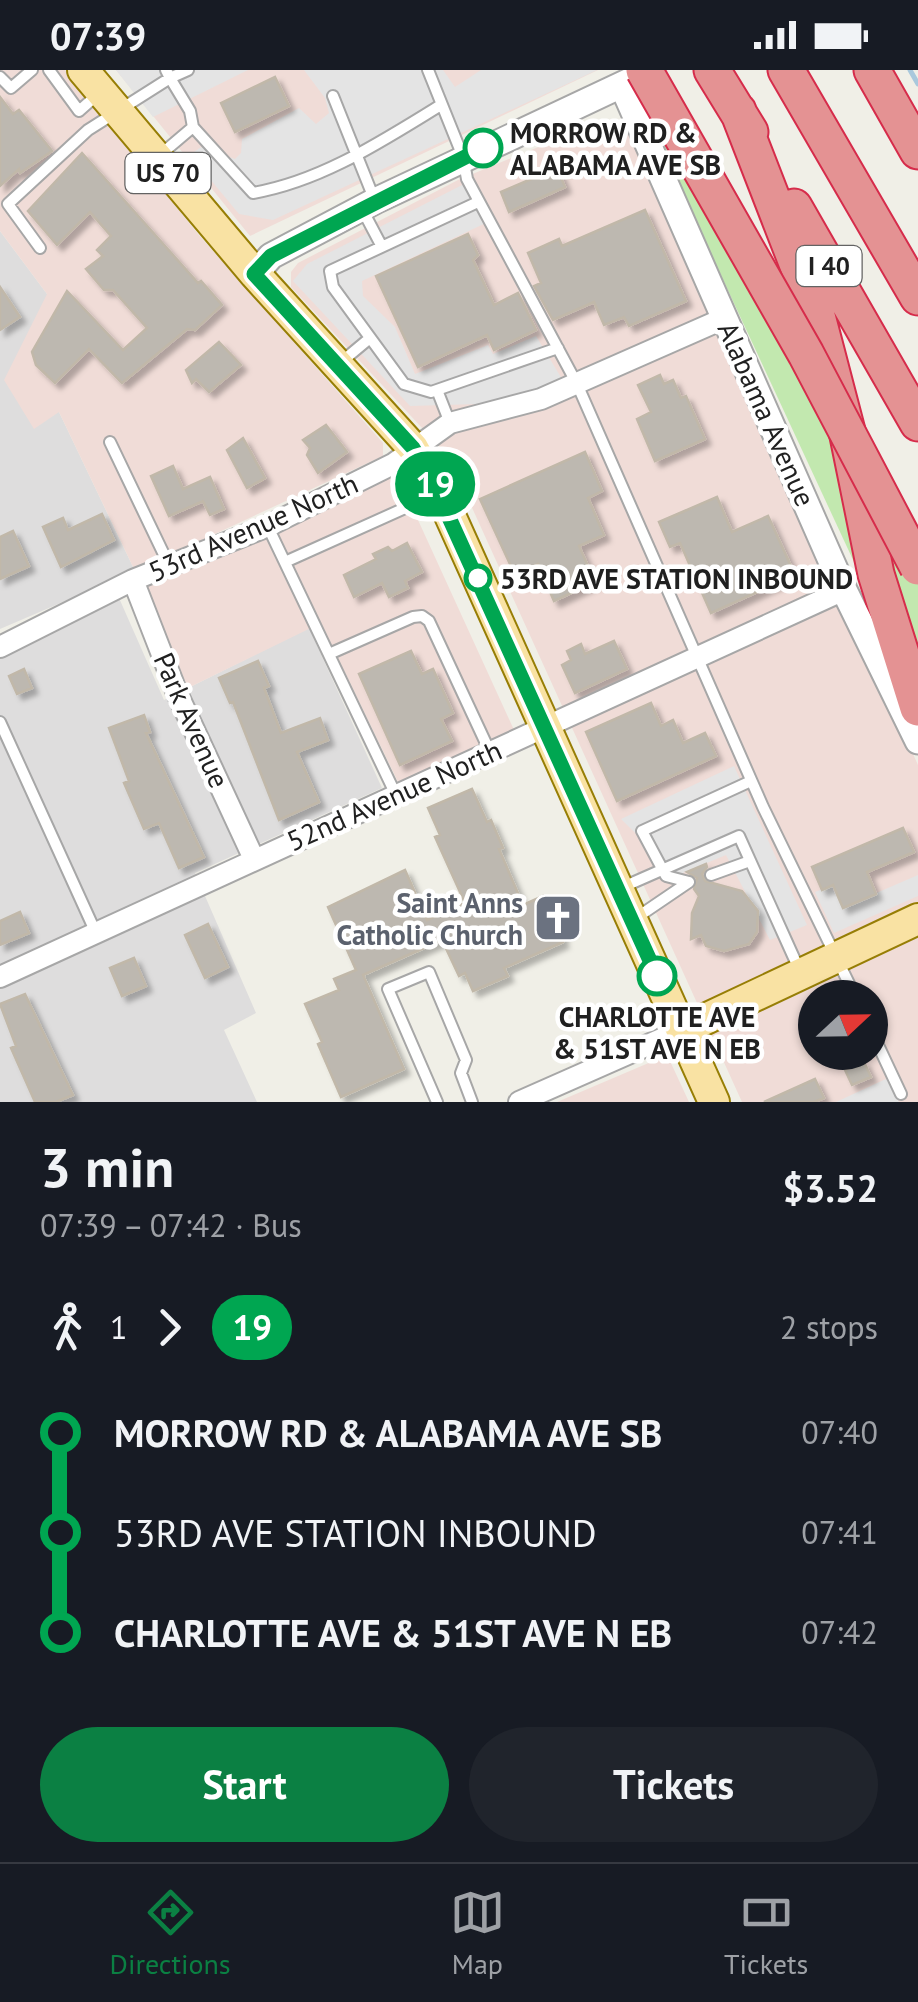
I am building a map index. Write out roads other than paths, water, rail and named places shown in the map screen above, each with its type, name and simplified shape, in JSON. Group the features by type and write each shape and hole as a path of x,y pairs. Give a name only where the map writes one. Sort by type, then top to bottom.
{"highway":[{"name":"I 40","path":"712,70 918,423"},
{"path":"872,70 918,151"},
{"path":"640,75 806,354 918,567"},
{"name":"I 40","path":"789,76 918,297"},
{"path":"738,111 816,312 847,431 876,574 918,708"}],"main road":[{"name":"US 70","path":"95,97 156,158 254,274 413,448 439,492 714,1102"},
{"path":"682,1030 918,919"}],"street":[{"path":"254,274 271,256 368,205 640,75"},
{"name":"Alabama Avenue","path":"640,75 725,318 844,590 918,741"},
{"name":"53rd Avenue North","path":"0,646 133,580 268,526 393,464 450,423 540,399 725,318"},
{"name":"Park Avenue","path":"133,580 177,693 254,859"},
{"name":"52nd Avenue North","path":"0,977 844,590"},
{"path":"519,1102 682,1030"}],"lane":[{"path":"49,70 95,97 138,96 168,74 188,70"},
{"path":"428,70 463,157 467,179 577,384 695,658 847,980"},
{"path":"0,77 11,88 28,71"},
{"path":"168,74 190,111 193,127 253,193 274,189 356,157 442,105"},
{"path":"333,96 382,245"},
{"path":"40,248 8,204 88,130 95,97"},
{"path":"88,130 78,117 95,97"},
{"path":"156,158 193,127"},
{"path":"478,202 330,271 333,287 404,384 422,391 438,390 558,348"},
{"path":"338,365 370,338"},
{"path":"438,390 450,423"},
{"path":"110,442 169,565"},
{"path":"285,562 439,492"},
{"path":"268,526 396,795"},
{"path":"328,654 422,616 429,621 490,752"},
{"path":"0,722 96,933"},
{"path":"632,921 688,882 666,876 642,831 751,781"},
{"path":"617,890 739,836 801,975"},
{"path":"711,875 750,861"},
{"path":"437,1102 388,988 429,972 466,1060 461,1073 472,1102"},
{"path":"888,1066 901,1094"}],"waterway":[{"path":"910,70 918,84"}],"place":[{"name":"MORROW RD & ALABAMA AVE SB","path":"483,148"},
{"name":"53RD AVE STATION INBOUND","path":"478,578"},
{"name":"Saint Anns Catholic Church","path":"558,918"},
{"name":"CHARLOTTE AVE & 51ST AVE N EB","path":"657,976"}]}
